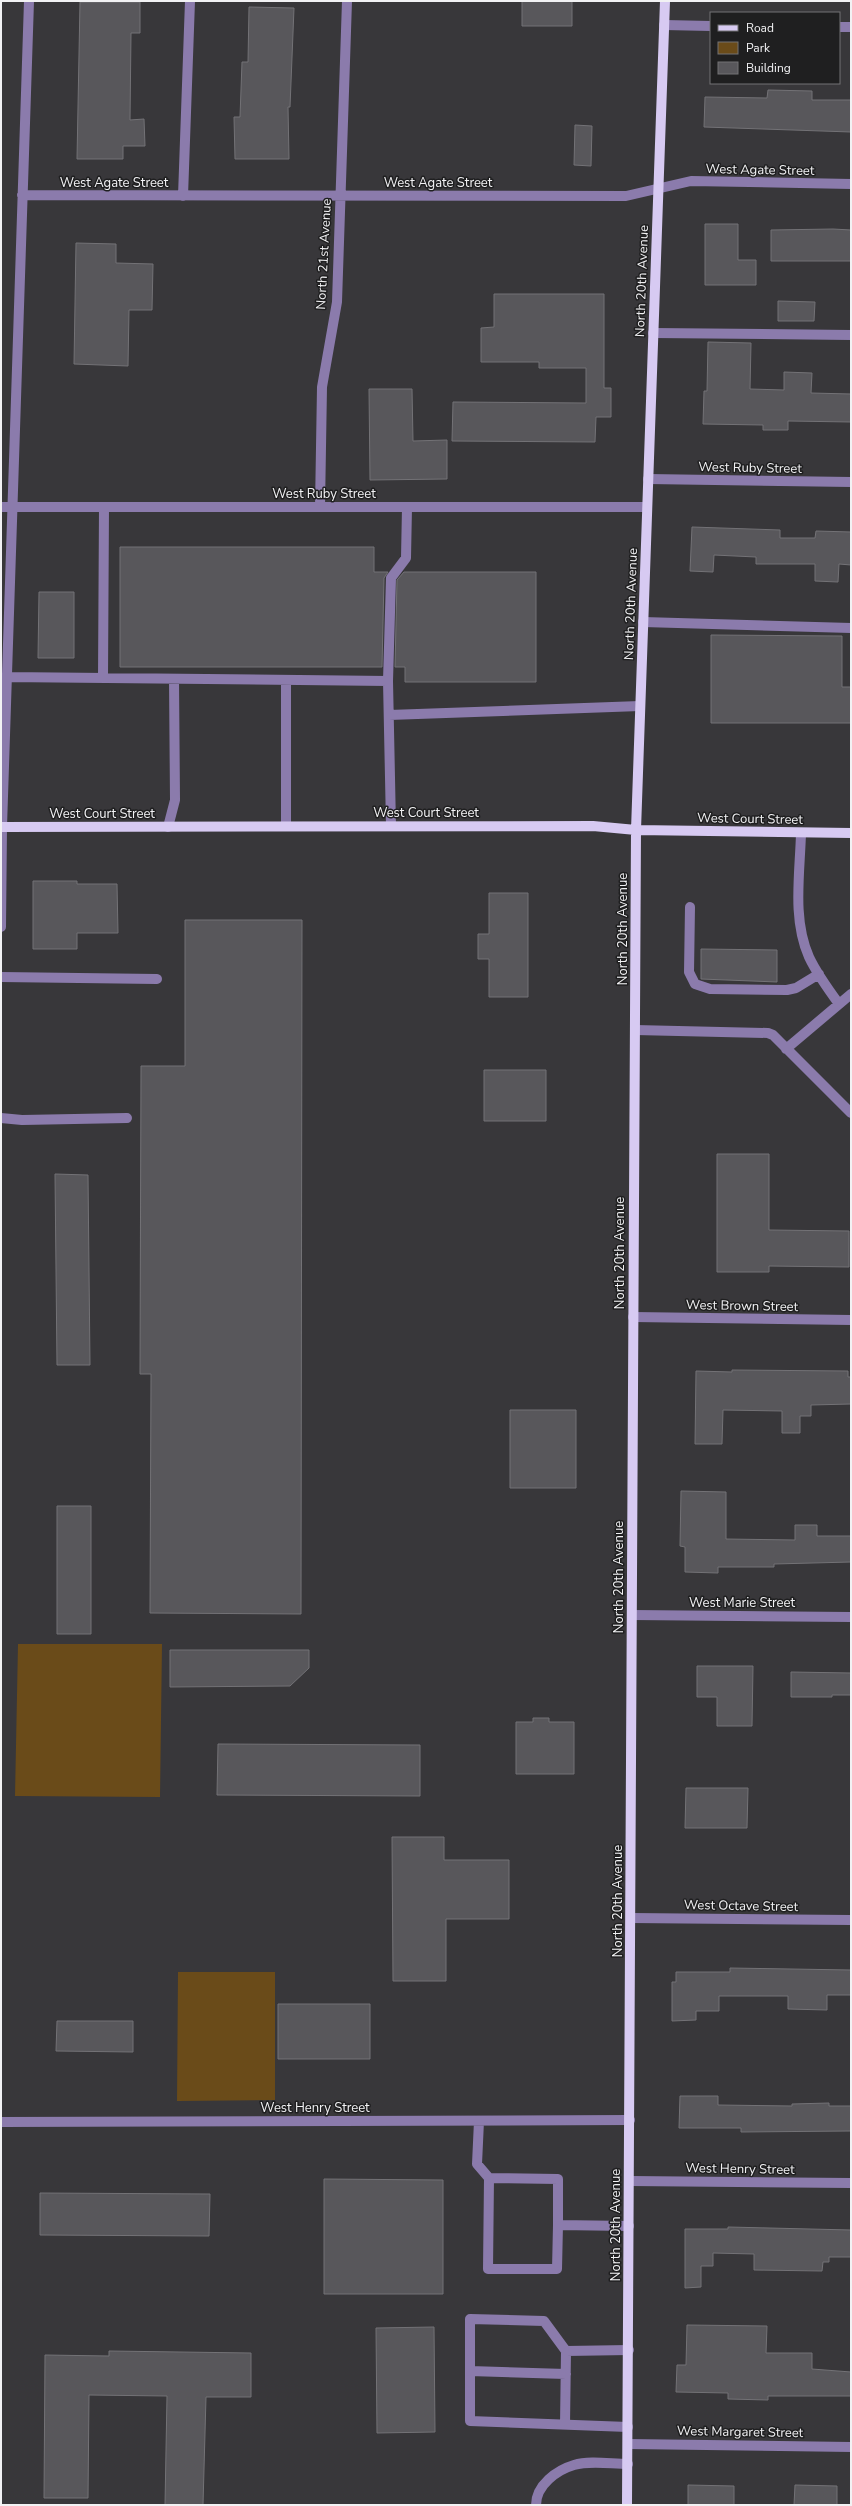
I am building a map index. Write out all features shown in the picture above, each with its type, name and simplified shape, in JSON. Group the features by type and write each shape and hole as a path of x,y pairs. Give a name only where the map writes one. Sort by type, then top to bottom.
{"main road":[{"name":"North 20th Avenue","path":"627,2505 630,2181 636,830 665,1"},
{"name":"West Court Street","path":"1,827 593,826 636,830 851,833"}],"street":[{"path":"1,927 1,827 30,1"},
{"path":"183,196 190,1"},
{"name":"North 21st Avenue","path":"320,507 322,387 337,302 347,1"},
{"path":"664,25 710,26"},
{"path":"840,27 851,27"},
{"name":"West Agate Street","path":"22,195 626,196 658,190 690,181 851,184"},
{"path":"653,333 851,335"},
{"name":"West Ruby Street","path":"648,479 851,482"},
{"name":"West Ruby Street","path":"1,507 647,507"},
{"path":"103,678 104,507"},
{"path":"390,826 388,681 392,578 406,558 407,507"},
{"path":"643,622 851,628"},
{"path":"6,677 388,681"},
{"path":"168,827 175,800 174,679"},
{"path":"286,680 286,826"},
{"path":"389,715 640,706"},
{"path":"801,833 800,916 802,934 809,957 818,974 839,1004"},
{"path":"690,907 689,972 695,984 710,989 787,990 796,988 818,974"},
{"path":"1,977 157,978"},
{"path":"786,1049 851,994"},
{"path":"635,1030 768,1033 773,1035 851,1113"},
{"path":"1,1118 22,1120 128,1118"},
{"name":"West Brown Street","path":"633,1317 851,1320"},
{"name":"West Marie Street","path":"632,1615 851,1617"},
{"name":"West Octave Street","path":"631,1918 851,1920"},
{"path":"479,2120 478,2164 489,2178 488,2269 557,2269 558,2179 489,2178"},
{"name":"West Henry Street","path":"1,2122 630,2120"},
{"name":"West Henry Street","path":"630,2181 851,2183"},
{"path":"558,2225 629,2226"},
{"path":"565,2425 566,2350 544,2321 470,2319 470,2421 565,2425 628,2427"},
{"path":"566,2350 629,2350"},
{"path":"470,2371 566,2374"},
{"name":"West Margaret Street","path":"628,2444 851,2447"},
{"path":"536,2505 539,2491 545,2482 575,2465 628,2464"}],"green space":[{"path":"18,1644 162,1644 160,1797 15,1796"},
{"path":"178,1972 275,1972 275,2100 177,2101"}],"building":[{"path":"522,1 572,1 572,26 522,26"},
{"path":"80,2 140,2 140,33 131,33 130,120 144,119 145,146 123,146 123,159 77,159"},
{"path":"249,7 294,8 290,107 288,107 289,159 235,159 234,117 240,117 242,62 248,62"},
{"path":"768,90 812,91 812,100 851,100 851,132 704,127 705,97 767,98"},
{"path":"575,125 592,126 591,166 574,165"},
{"path":"705,224 738,224 738,260 756,260 756,285 705,285"},
{"path":"771,230 851,230 851,261 771,261"},
{"path":"76,243 116,244 116,263 153,264 152,310 129,310 128,366 74,364"},
{"path":"494,294 604,294 604,388 611,388 611,417 596,417 595,442 452,441 453,402 586,403 586,368 539,368 539,362 481,362 481,328 494,327"},
{"path":"778,301 815,302 814,321 778,321"},
{"path":"708,342 751,343 750,389 784,390 784,372 812,373 811,393 851,394 851,422 788,421 788,430 763,430 763,425 703,424 704,391 707,391"},
{"path":"369,389 412,389 413,441 447,440 447,479 370,480"},
{"path":"692,527 780,530 780,538 815,538 816,531 851,532 851,565 839,564 838,582 815,581 815,564 756,564 756,557 714,555 713,572 690,571"},
{"path":"120,547 374,547 374,572 388,572 384,578 382,667 120,667"},
{"path":"404,572 536,572 536,682 405,682 405,667 395,667 397,580"},
{"path":"39,592 74,592 74,658 38,658"},
{"path":"711,635 842,636 842,687 851,687 851,723 711,723"},
{"path":"33,881 77,881 77,884 117,884 118,933 77,933 77,949 33,949"},
{"path":"489,893 528,893 528,997 489,997 489,959 478,959 478,934 489,934"},
{"path":"185,920 302,920 301,1614 150,1613 151,1374 140,1374 141,1066 185,1066"},
{"path":"701,949 777,950 777,982 701,979"},
{"path":"484,1070 546,1070 546,1121 484,1121"},
{"path":"717,1154 769,1154 769,1230 849,1231 849,1267 769,1266 769,1272 717,1272"},
{"path":"55,1174 88,1175 90,1365 57,1365"},
{"path":"732,1370 848,1371 848,1377 851,1377 851,1404 811,1405 811,1416 800,1416 800,1433 782,1433 782,1411 723,1410 722,1444 695,1444 696,1371 732,1372"},
{"path":"510,1410 576,1410 576,1488 510,1488"},
{"path":"681,1491 726,1492 726,1539 795,1540 795,1525 817,1525 817,1536 851,1536 851,1562 774,1564 774,1567 718,1567 718,1573 685,1572 685,1547 680,1546"},
{"path":"57,1506 91,1506 91,1634 57,1634"},
{"path":"170,1650 309,1650 309,1668 290,1686 170,1687"},
{"path":"697,1666 753,1666 752,1726 717,1726 717,1697 697,1697"},
{"path":"791,1672 851,1673 851,1695 832,1695 832,1697 791,1697"},
{"path":"533,1718 549,1718 549,1722 574,1722 574,1774 516,1774 516,1722 533,1722"},
{"path":"218,1744 420,1745 420,1796 217,1795"},
{"path":"686,1788 748,1788 747,1828 685,1828"},
{"path":"392,1837 444,1837 444,1860 509,1860 509,1919 446,1919 446,1981 393,1981"},
{"path":"730,1968 851,1970 851,1995 827,1995 827,2010 788,2009 788,1996 719,1996 719,2011 696,2011 696,2020 672,2021 672,1982 676,1982 676,1972 730,1972"},
{"path":"278,2004 370,2004 370,2059 278,2059"},
{"path":"57,2021 133,2021 133,2052 56,2051"},
{"path":"680,2096 718,2096 718,2105 792,2106 792,2104 829,2103 829,2106 851,2106 851,2131 741,2132 741,2128 679,2128"},
{"path":"324,2179 443,2180 443,2294 324,2294"},
{"path":"40,2193 210,2194 209,2236 40,2235"},
{"path":"728,2227 851,2230 851,2257 829,2257 829,2262 823,2262 822,2271 754,2270 754,2254 713,2253 713,2266 701,2266 701,2287 685,2288 685,2229 728,2229"},
{"path":"687,2325 767,2326 766,2353 812,2353 812,2369 851,2372 851,2396 768,2396 768,2400 728,2399 728,2393 676,2392 677,2365 686,2365"},
{"path":"434,2327 435,2432 377,2433 376,2328"},
{"path":"109,2351 251,2353 251,2397 206,2397 203,2505 165,2505 167,2396 89,2395 88,2498 44,2498 45,2355 109,2356"},
{"path":"688,2485 734,2486 734,2505 688,2505"},
{"path":"795,2485 837,2486 837,2505 794,2505"}]}
